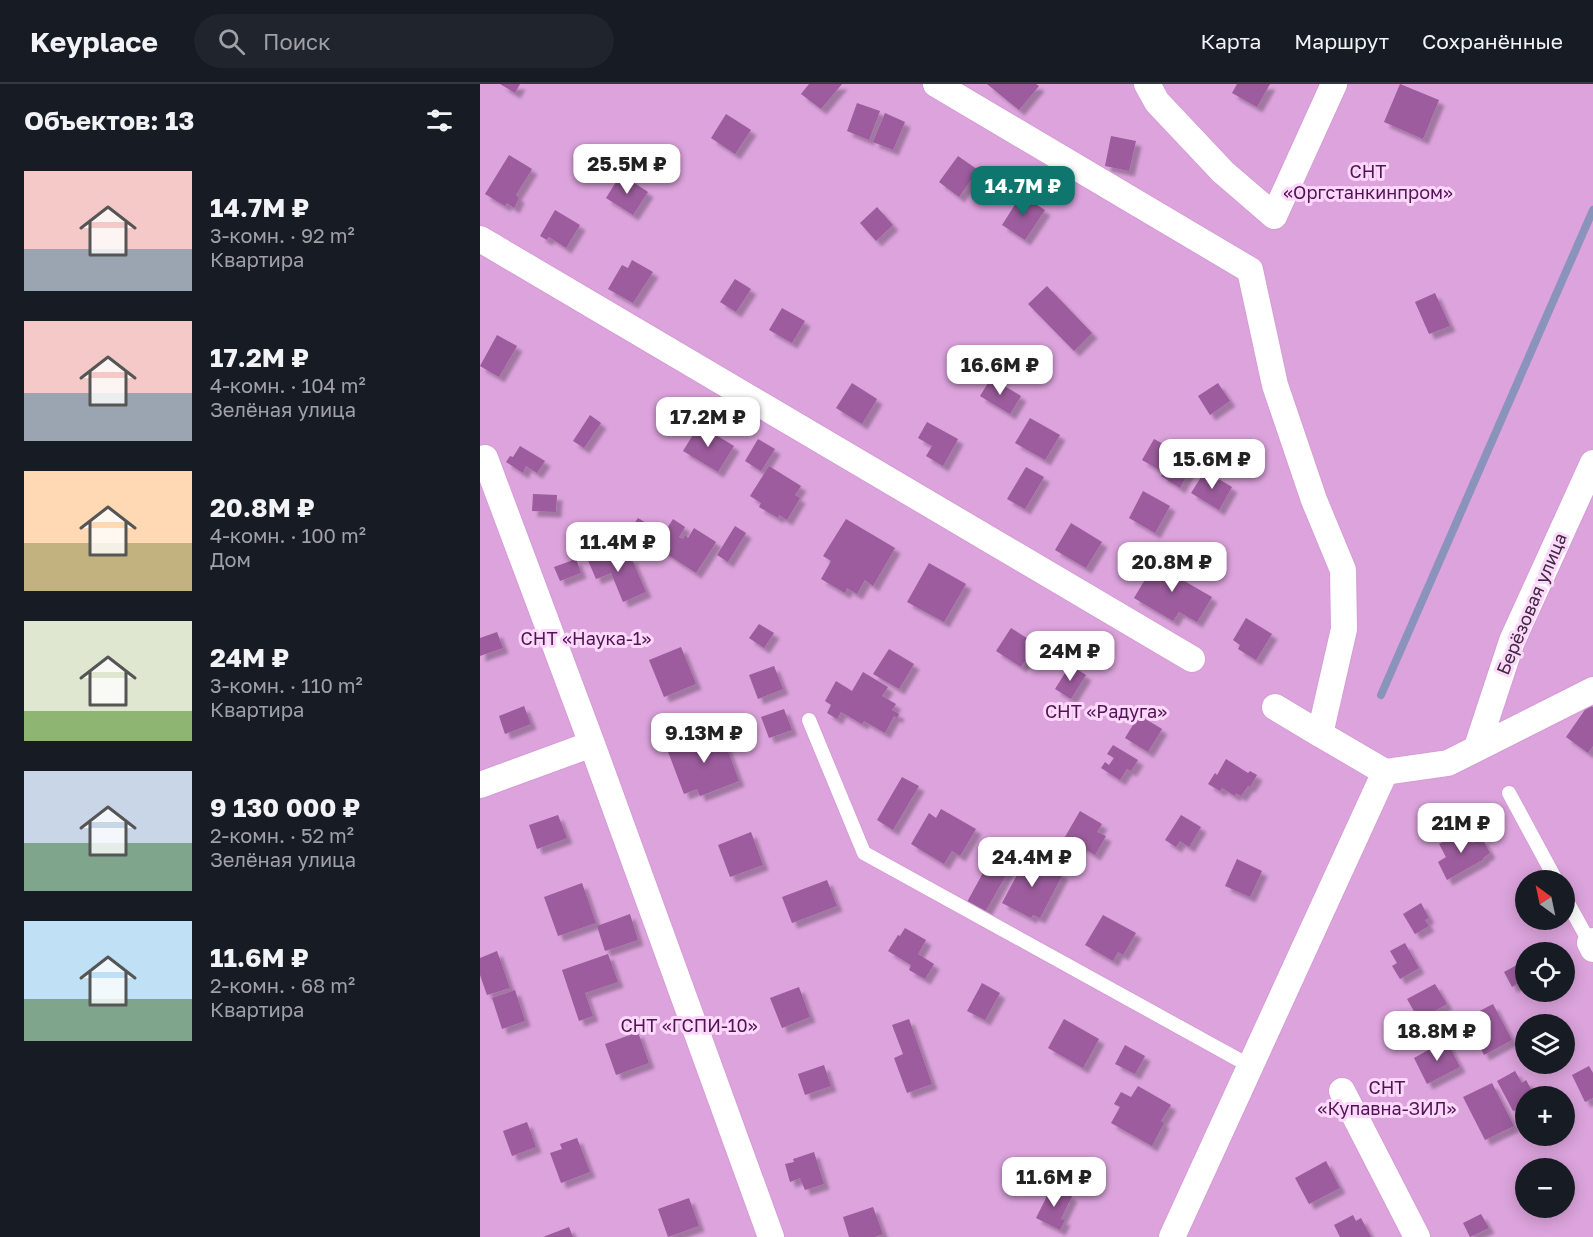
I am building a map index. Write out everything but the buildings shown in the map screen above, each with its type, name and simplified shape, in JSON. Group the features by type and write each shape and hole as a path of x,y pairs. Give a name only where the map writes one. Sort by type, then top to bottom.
{"street":[{"path":"936,84 1250,270 1275,385 1314,500 1342,570 1344,629 1320,734"},
{"path":"1147,84 1157,102 1223,172 1274,216 1334,84"},
{"path":"480,239 1192,659"},
{"path":"485,458 592,744 771,1237"},
{"name":"Берёзовая улица","path":"1477,747 1512,641 1593,463"},
{"path":"1275,707 1384,772 1448,763 1593,690"},
{"path":"480,785 592,744"},
{"path":"1172,1237 1384,772"},
{"path":"1342,1091 1418,1237"}],"lane":[{"path":"809,720 864,853 1250,1066"},
{"path":"1509,793 1551,870"},
{"path":"1575,915 1592,944"}],"green space":[{"path":"480,84 1593,84 1593,1237 480,1237"}],"waterway":[{"path":"1381,695 1593,210"}],"park label":[{"name":"СНТ «Оргстанкинпром»","path":"1368,182"},
{"name":"СНТ «Наука-1»","path":"586,639"},
{"name":"СНТ «Радуга»","path":"1106,712"},
{"name":"СНТ «ГСПИ-10»","path":"689,1026"},
{"name":"СНТ «Купавна-ЗИЛ»","path":"1387,1098"}]}
